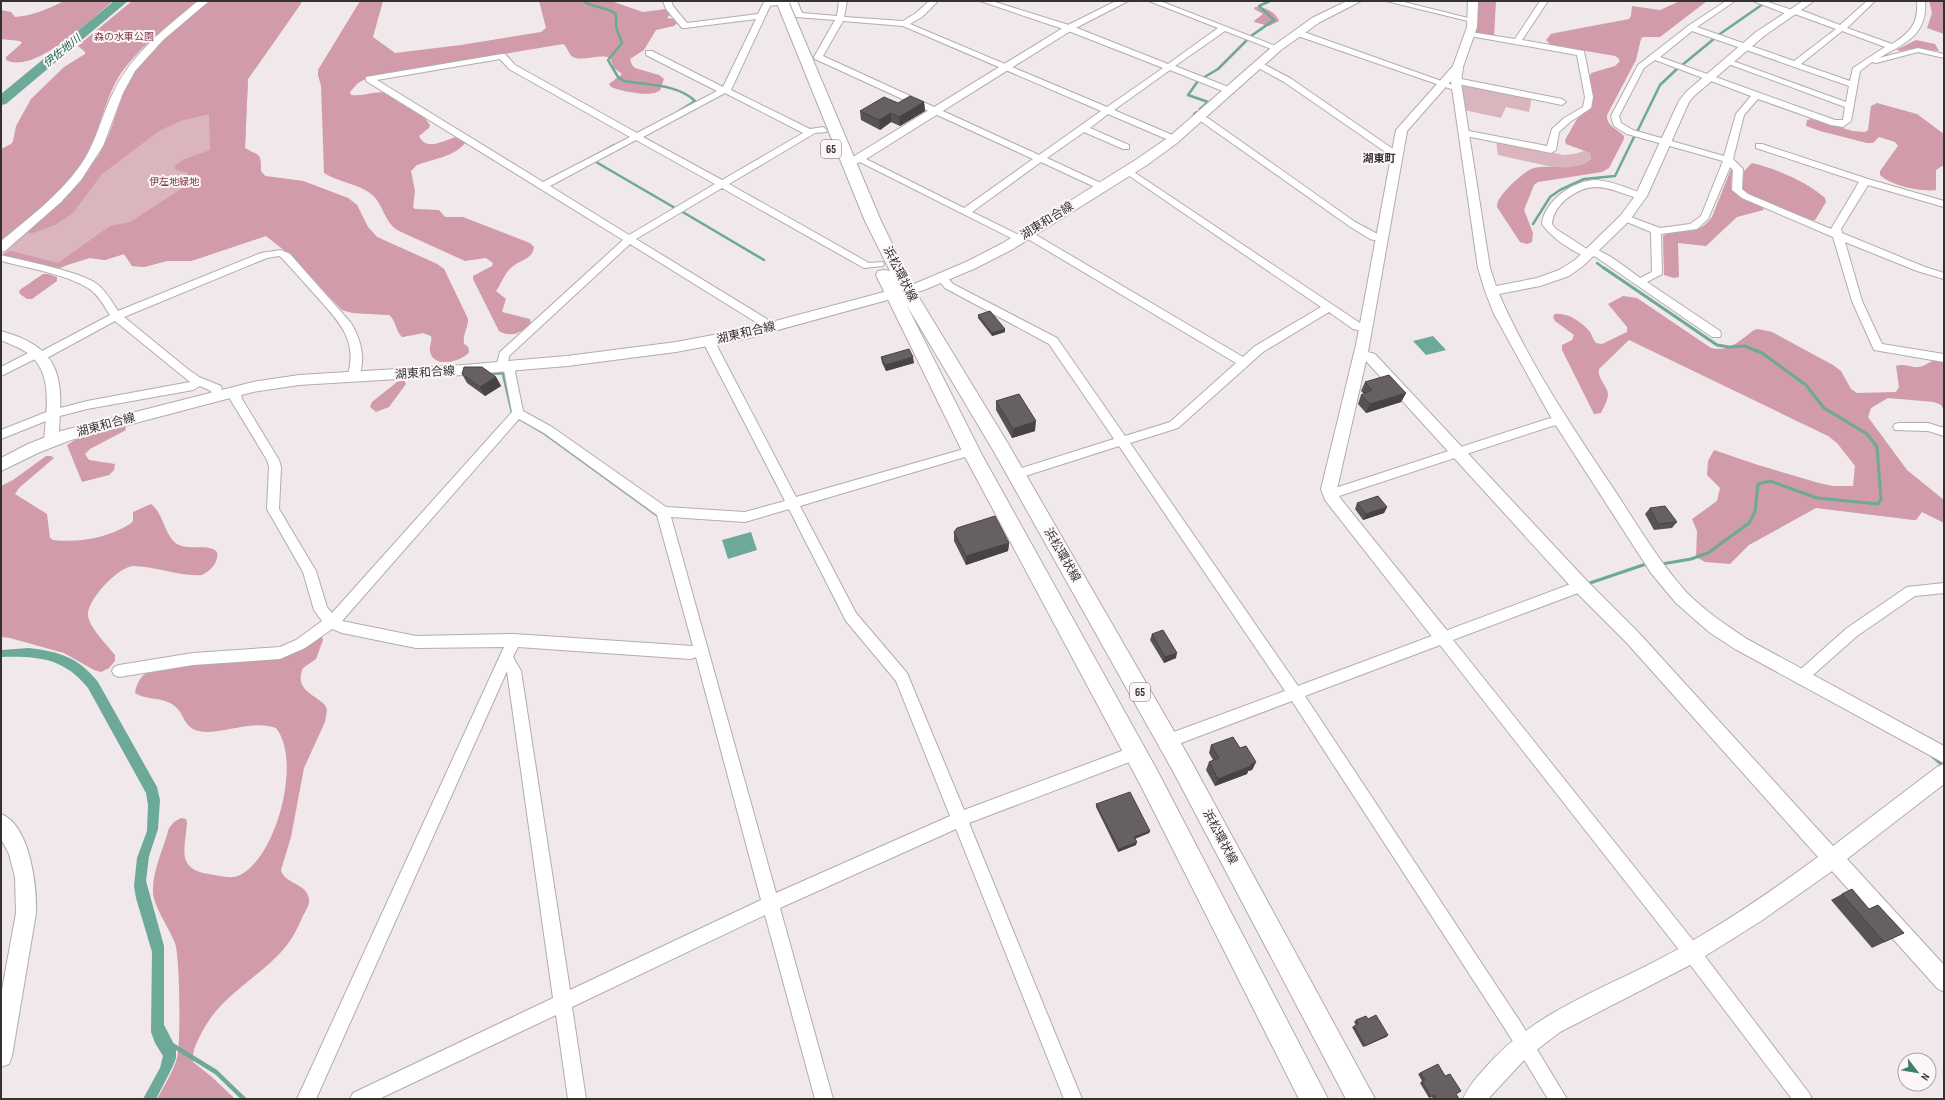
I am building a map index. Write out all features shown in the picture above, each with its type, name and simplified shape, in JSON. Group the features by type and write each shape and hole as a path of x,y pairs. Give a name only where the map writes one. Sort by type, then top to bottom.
{"main road":[{"name":"浜松環状線","path":"782,1 816,132 879,264 900,293 1016,474 1168,741 1362,1099"},
{"name":"浜松環状線","path":"782,1 854,161 873,221 900,293 971,451 1135,754 1314,1099"},
{"name":"湖東和合線","path":"1,465 51,441 84,430 236,390 284,382 506,367 581,360 711,341 900,293 942,278 984,259 1023,237 1128,171 1174,139 1277,48 1323,16 1356,1"}],"street":[{"path":"1,248 52,205 76,179 100,144 118,92 131,70 150,48 204,1"},
{"path":"667,1 669,7 685,26 761,16"},
{"path":"543,186 727,89 767,4 782,1 799,15 840,20 904,24 1174,139"},
{"path":"843,1 840,20 818,57 1102,187"},
{"path":"904,24 919,15 934,1"},
{"path":"984,1 1069,28 1228,90"},
{"path":"854,161 1069,28 1124,1"},
{"path":"1154,1 1277,48"},
{"path":"1390,1 1517,42 1581,53 1589,97 1587,108 1568,120 1555,131 1551,150 1464,133"},
{"path":"1473,1 1471,27 1453,80 1402,130 1361,355 1330,485 1330,494 1692,953 1802,1099"},
{"path":"1517,42 1544,1"},
{"path":"1731,1 1691,28 1653,57 1639,71 1615,116 1614,120 1617,124 1630,132 1728,160 1738,170 1736,186 1740,193 1786,214 1921,269 1944,276"},
{"path":"1757,1 1842,28 1892,47"},
{"path":"1491,291 1533,284 1553,278 1570,270 1590,252 1634,208 1686,98 1745,47 1809,1"},
{"path":"1794,65 1811,50 1858,16 1871,1"},
{"path":"1653,57 1756,96 1839,124 1847,121 1856,70 1908,38 1918,24 1923,12 1921,1"},
{"path":"965,212 1224,28"},
{"path":"1691,28 1854,85"},
{"path":"1298,33 1453,80 1562,102"},
{"path":"1870,60 1878,61 1918,50 1944,56"},
{"path":"649,53 724,91 816,132"},
{"path":"766,328 763,322 369,79 502,56 512,67 868,266 879,264"},
{"path":"1727,62 1850,106"},
{"path":"1258,64 1287,80 1390,151 1397,152"},
{"path":"1453,80 1464,133 1483,261 1491,291 1501,314 1560,421 1657,568 1682,598 1728,636 1803,679 1944,755"},
{"path":"1625,218 1656,230 1693,227 1705,217 1728,160 1740,114 1756,96"},
{"path":"1198,118 1205,120 1352,224 1374,237 1382,239"},
{"path":"1083,128 1126,147"},
{"path":"816,132 722,184 629,239 504,355 518,413 548,430 663,512 745,517 971,451"},
{"path":"1759,146 1865,181 1944,204"},
{"path":"854,161 1023,237 1244,363"},
{"path":"1128,171 1357,326 1366,328"},
{"path":"1865,181 1836,229 1857,301 1878,348 1944,358"},
{"path":"1641,196 1598,183 1589,183 1558,200 1547,218 1547,224 1552,231 1590,252 1600,255 1716,334"},
{"path":"1639,282 1657,274 1656,230"},
{"path":"1,372 40,355 116,316 265,255 281,253 291,262 350,328 355,347 357,368 353,377"},
{"path":"1,258 86,282 101,294 116,316 190,376 217,389 217,395"},
{"path":"942,278 949,286 1053,341 1294,694 1524,1044 1558,1099"},
{"path":"1016,474 1174,425 1259,349 1329,307"},
{"path":"1,335 22,344 40,355 51,371 53,380 51,441"},
{"path":"711,341 712,348 851,617 902,677 1073,1099"},
{"path":"1361,355 1370,357 1581,586 1632,637 1944,981"},
{"path":"1,435 52,414 94,404 193,386 199,381"},
{"path":"236,390 236,399 273,460 275,467 273,510 309,571 321,610 331,622 342,627 416,642 514,640 691,653 701,650"},
{"path":"119,671 162,662 237,655 277,654 294,647 340,615 518,413"},
{"path":"1330,494 1551,422 1560,421"},
{"path":"1899,427 1928,427 1944,432"},
{"path":"663,512 824,1099"},
{"path":"1168,741 1581,586"},
{"path":"1803,679 1807,672 1852,632 1912,591 1944,588"},
{"path":"307,1099 306,1098 514,640"},
{"path":"505,661 510,662 514,671 577,1099"},
{"path":"359,1099 770,904 960,819 1135,754"},
{"path":"1474,1099 1500,1067 1524,1044 1559,1020 1692,953 1833,858 1944,774"},
{"path":"1,823 18,847 26,877 27,894 25,919 3,1034 1,1056"}],"green space":[{"path":"64,1 113,1 78,31 47,52 32,60 18,62 6,60 6,57 22,43 20,41 1,39 1,10 11,12 15,17 40,12"},
{"name":"森の水車公園","path":"132,1 197,1 168,25 132,59 113,87 92,144 74,173 52,197 1,241 1,149 11,144 13,141 16,126 31,99 64,67 85,54 85,52 78,46 80,44"},
{"name":"伊左地緑地","path":"208,1 302,1 248,79 245,148 260,157 261,171 265,176 303,181 348,198 357,205 368,227 377,237 437,264 444,269 468,319 464,335 464,344 468,347 469,352 465,356 448,362 436,360 432,357 430,351 432,340 431,336 423,333 402,337 389,315 353,313 342,310 289,254 266,236 191,261 167,261 144,267 132,266 124,254 105,260 90,258 54,269 6,257 3,254 11,251 58,263 110,226 130,222 183,187 188,173 176,170 174,166 185,159 210,150 209,114 180,121 159,131 102,174 73,213 55,225 30,234 28,232 70,192 99,155 110,132 124,91 136,69 155,48"},
{"name":"伊左地緑地","path":"302,1 248,79 245,148 260,157 261,171 265,176 303,181 348,198 357,205 368,227 377,237 437,264 444,269 468,319 464,335 464,344 468,347 469,352 465,356 448,362 436,360 432,357 430,351 432,340 431,336 423,333 402,337 389,315 353,313 342,310 289,254 266,236 191,261 167,261 144,267 132,266 124,254 105,260 90,258 81,259 59,269 6,257 3,254 57,205 91,167 106,143 129,80 136,69"},
{"path":"360,1 383,1 373,37 395,53 461,45 541,32 546,28 539,1 611,1 643,12 666,9 671,14 667,18 674,19 678,22 674,26 656,30 644,50 630,59 635,68 659,75 664,79 661,89 657,92 645,94 629,92 611,87 609,84 622,74 614,68 610,58 601,56 582,59 573,57 563,44 369,77 358,83 350,92 351,95 378,92 387,93 425,118 430,125 429,128 419,136 422,141 426,143 436,144 456,137 465,141 465,143 455,152 417,165 411,171 415,191 413,207 415,209 439,210 445,217 463,217 530,243 534,247 529,257 510,269 496,291 506,299 502,312 530,319 531,322 521,332 508,334 499,331 473,279 473,276 492,266 493,263 486,258 465,261 399,231 386,218 375,197 370,193 324,173 321,86 318,70"},
{"path":"1477,1 1496,2 1494,36 1475,32"},
{"path":"1680,1 1707,1 1660,37 1643,37 1641,39 1636,60 1607,115 1610,125 1624,136 1624,139 1609,168 1602,172 1538,182 1534,185 1524,210 1533,233 1532,242 1527,244 1520,242 1497,207 1501,197 1511,184 1534,168 1578,166 1591,159 1590,153 1566,144 1565,140 1577,119 1591,107 1591,73 1615,66 1620,61 1615,56 1551,45 1546,40 1551,34 1629,19 1631,16 1632,6 1660,10"},
{"path":"1929,1 1944,1 1944,34 1927,28 1932,13"},
{"path":"1255,7 1269,10 1279,21 1269,26 1254,22 1263,14 1254,9"},
{"path":"1916,40 1935,44 1939,51 1916,48 1901,51 1896,50"},
{"path":"1460,82 1532,97 1529,112 1506,107 1501,118 1464,110"},
{"path":"1877,103 1917,114 1944,134 1944,165 1936,170 1936,190 1922,190 1906,187 1885,179 1880,175 1880,171 1898,146 1895,142 1879,137 1873,143 1867,143 1806,126 1807,120 1811,119 1853,131 1865,132 1868,130 1871,106"},
{"path":"1496,141 1564,155 1584,151 1590,153 1591,159 1578,167 1557,168 1498,155"},
{"path":"1752,163 1790,176 1810,186 1825,198 1826,202 1815,220 1802,218 1791,214 1744,192 1742,188 1744,171"},
{"path":"1731,169 1731,189 1736,194 1762,207 1764,210 1737,217 1706,246 1678,243 1679,277 1674,278 1664,275 1663,236 1668,233 1693,230 1706,224 1712,217"},
{"path":"43,274 57,277 57,281 32,299 27,299 20,294 19,291 21,289"},
{"path":"1623,296 1637,298 1711,348 1718,349 1734,345 1754,330 1758,329 1772,332 1833,365 1841,371 1851,389 1857,393 1896,392 1899,387 1896,366 1902,365 1919,367 1932,361 1944,361 1944,410 1941,405 1934,402 1888,398 1871,408 1868,417 1907,470 1944,500 1944,523 1922,512 1916,520 1913,520 1816,508 1749,545 1730,564 1705,562 1696,557 1697,531 1692,519 1717,501 1720,488 1707,475 1708,461 1714,450 1758,465 1833,486 1853,486 1855,466 1837,443 1828,436 1629,340 1599,369 1599,375 1608,396 1601,413 1594,414 1562,350 1562,345 1572,340 1574,335 1555,321 1553,317 1555,314 1560,314 1574,318 1587,328 1596,343 1602,344 1627,332 1627,327 1608,304"},
{"path":"404,380 406,384 389,407 376,412 370,407 372,402 397,382"},
{"path":"125,427 126,430 90,449 85,454 89,460 115,464 114,470 109,475 82,482 67,445 75,440"},
{"path":"46,456 51,456 54,458 19,488 15,494 47,514 50,538 53,540 83,540 112,533 133,521 133,512 151,504 159,513 169,535 177,544 187,547 209,548 217,552 216,563 202,575 185,574 142,566 133,566 120,572 104,585 92,601 88,615 91,625 115,655 115,661 109,668 101,672 94,670 64,653 10,638 1,637 1,486 13,480"},
{"path":"319,636 322,637 323,640 316,659 303,668 301,681 306,690 325,705 327,710 325,722 304,768 291,837 281,870 286,878 300,886 307,894 309,899 308,906 287,945 276,957 230,996 220,1007 201,1034 195,1048 193,1062 212,1077 235,1099 157,1099 177,1058 179,1035 179,981 177,951 175,943 161,916 153,896 153,882 169,828 174,822 181,818 186,819 187,823 184,849 187,863 191,868 209,874 226,877 234,877 242,874 255,863 266,847 275,827 282,806 286,783 287,762 283,743 276,728 259,725 215,732 198,731 188,724 179,711 170,703 139,695 135,693 136,688 140,679 146,673 159,666 266,659"}],"shaded area":[{"path":"1433,336 1446,350 1426,355 1413,341"},
{"path":"751,532 757,550 728,559 722,540"},
{"path":"29,648 50,651 68,657 76,661 91,674 98,682 157,787 160,800 158,829 149,856 146,881 164,946 164,1025 176,1048 176,1058 156,1099 143,1099 160,1068 163,1056 155,1043 151,1032 152,952 136,898 134,886 137,858 147,831 148,805 146,793 88,688 79,678 60,665 38,658 1,657 1,650"}],"building":[{"path":"910,96 924,102 899,117 891,113 879,120 860,111 884,97 898,103"},
{"path":"990,311 1005,329 992,333 978,315"},
{"path":"909,349 913,357 885,365 881,357"},
{"path":"464,367 482,367 496,377 480,387 462,374"},
{"path":"1389,375 1406,393 1370,404 1361,395 1372,390 1365,382"},
{"path":"1019,394 1036,421 1013,429 996,401"},
{"path":"1378,496 1387,507 1366,514 1357,503"},
{"path":"1665,506 1677,522 1658,524 1650,508"},
{"path":"995,516 1009,543 966,556 954,532 957,528"},
{"path":"1163,630 1177,653 1165,657 1152,634"},
{"path":"1233,737 1240,748 1246,746 1256,762 1250,765 1251,766 1218,779 1209,762 1219,758 1211,745"},
{"path":"1130,792 1150,831 1134,837 1137,842 1119,849 1096,804"},
{"path":"1852,889 1869,909 1878,905 1904,933 1884,942 1842,894"},
{"path":"1376,1015 1388,1035 1365,1046 1354,1026 1358,1024 1356,1020 1366,1016 1368,1019"},
{"path":"1438,1064 1445,1076 1450,1074 1461,1091 1456,1094 1459,1099 1436,1099 1434,1095 1431,1097 1422,1081 1425,1080 1420,1073"}],"waterway":[{"name":"伊佐地川","path":"1,101 122,1"},
{"path":"583,1 612,11 616,14 616,27 622,43 608,60 618,77 624,81 671,88 688,95 695,101 679,111"},
{"path":"1251,36 1274,20 1259,6 1270,1"},
{"path":"1717,36 1763,4"},
{"path":"1681,66 1715,38"},
{"path":"1203,78 1218,69 1248,39"},
{"path":"1637,132 1660,85 1678,68"},
{"path":"1198,81 1188,95 1208,102 1200,109"},
{"path":"1533,224 1550,197 1560,190 1584,179 1615,176 1635,135"},
{"path":"591,158 614,145"},
{"path":"596,162 675,208"},
{"path":"681,211 764,260"},
{"path":"1597,263 1605,269"},
{"path":"1604,268 1717,345 1729,347 1745,346 1762,353 1806,385 1824,408 1867,434 1877,447 1881,499 1878,504 1817,498 1770,481 1758,484 1755,512 1749,523 1708,553 1691,559 1662,564"},
{"path":"487,374 503,373 512,412"},
{"path":"520,419 544,433 657,515"},
{"path":"1587,584 1646,564 1647,566"},
{"path":"1933,756 1941,763"},
{"path":"172,1045 216,1072 244,1099"}],"district":[{"name":"湖東町","path":"1379,158"}]}
